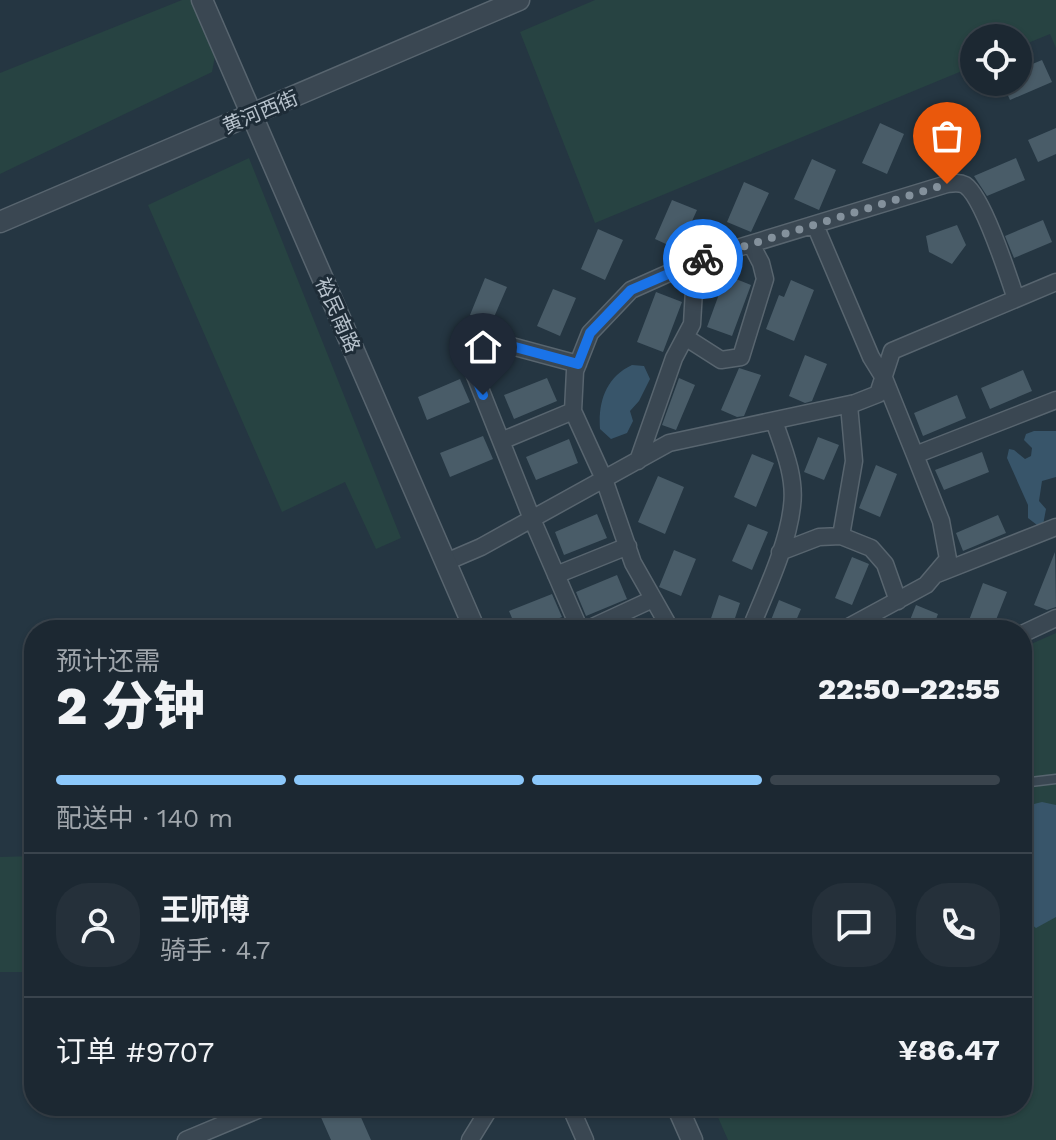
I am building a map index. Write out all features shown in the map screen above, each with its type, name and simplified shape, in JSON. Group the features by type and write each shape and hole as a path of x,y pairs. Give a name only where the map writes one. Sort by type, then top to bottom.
{"street":[{"name":"裕民南路","path":"202,0 471,620"},
{"name":"黄河西街","path":"0,222 519,0"},
{"path":"665,620 633,563 604,479 573,411 578,364 590,333 631,290 683,267 751,244 947,184 960,183 969,188 990,228 1016,299"},
{"path":"815,225 915,455 941,521 948,559 926,585 862,620"},
{"path":"685,337 721,360 741,357 765,279 751,244"},
{"path":"638,461 674,358 692,324 694,290 683,267"},
{"path":"446,562 481,547 669,443 849,405 878,394 892,351 1056,282"},
{"path":"576,620 464,348 489,340 578,364"},
{"path":"915,455 1056,400"},
{"path":"841,536 854,461 849,405"},
{"path":"501,441 573,411"},
{"path":"754,620 780,552 793,505 788,462 774,421"},
{"path":"935,574 1056,527"},
{"path":"780,552 819,537 841,536 871,548 885,564 898,601"},
{"path":"556,575 628,546"},
{"path":"608,620 653,599"},
{"path":"1032,629 1056,618"},
{"path":"186,1140 243,1116"},
{"path":"470,1140 485,1116"},
{"path":"574,1116 585,1140"},
{"path":"681,1116 692,1140"}],"lane":[{"path":"1032,782 1056,779"}],"green space":[{"path":"182,0 201,0 217,45 212,72 0,174 0,73"},
{"path":"595,0 1056,0 1056,48 1050,34 1032,41 1032,24 960,24 960,72 595,223 520,32"},
{"path":"249,158 401,538 376,549 345,482 282,512 148,205"},
{"path":"1056,633 1056,1140 728,1140 717,1116 1032,1116 1032,644"},
{"path":"24,856 24,972 0,972 0,857"}],"water":[{"path":"632,365 644,366 650,379 630,411 633,421 627,433 611,439 600,429 602,400 616,376"},
{"path":"1056,431 1056,477 1042,481 1039,501 1046,509 1043,525 1037,525 1028,518 1028,505 1007,458 1009,449 1025,459 1031,456 1032,448 1024,440 1026,434"},
{"path":"1042,802 1056,805 1056,917 1036,928 1032,925 1032,804"}],"building":[{"path":"1042,60 1052,82 1032,91 1032,64"},
{"path":"880,123 904,134 887,174 862,163"},
{"path":"1056,128 1056,154 1038,162 1028,140"},
{"path":"1016,158 1025,180 987,196 974,176"},
{"path":"812,159 836,170 819,210 794,199"},
{"path":"744,182 769,193 751,232 727,222"},
{"path":"672,200 697,210 679,250 655,239"},
{"path":"1043,220 1052,242 1014,258 1005,236"},
{"path":"957,225 966,245 952,264 929,252 926,236"},
{"path":"598,229 623,240 605,280 581,269"},
{"path":"726,275 751,285 732,336 707,327"},
{"path":"485,278 507,287 491,324 470,315"},
{"path":"791,280 814,290 794,341 766,329 779,295 784,297"},
{"path":"553,289 576,298 560,336 537,326"},
{"path":"656,292 682,302 663,352 637,342"},
{"path":"805,355 827,364 812,401 805,403 789,396"},
{"path":"739,368 761,375 744,416 737,417 721,410"},
{"path":"1023,370 1032,391 990,409 981,388"},
{"path":"547,378 557,401 514,419 504,395"},
{"path":"679,378 695,385 676,430 662,425"},
{"path":"460,379 470,402 427,420 418,397"},
{"path":"957,395 966,418 923,436 914,413"},
{"path":"483,436 493,459 450,477 440,453"},
{"path":"818,437 839,445 824,480 804,472"},
{"path":"569,439 578,463 536,480 526,457"},
{"path":"982,452 989,472 944,490 935,470"},
{"path":"752,454 774,463 756,507 734,497"},
{"path":"876,465 897,474 880,517 859,508"},
{"path":"658,476 684,487 665,534 638,522"},
{"path":"597,514 607,538 564,555 555,532"},
{"path":"998,515 1006,533 963,551 956,533"},
{"path":"748,524 768,532 752,570 732,561"},
{"path":"674,550 696,559 681,596 659,587"},
{"path":"1055,552 1056,607 1047,610 1034,605"},
{"path":"852,557 869,564 852,605 835,598"},
{"path":"617,575 627,599 586,616 576,592"},
{"path":"983,583 1007,592 996,620 969,620"},
{"path":"552,594 562,617 555,620 513,620 509,611"},
{"path":"719,595 740,603 734,620 710,620"},
{"path":"779,600 801,609 796,620 771,620"},
{"path":"916,605 938,614 936,620 910,620"},
{"path":"320,1116 360,1116 371,1140 331,1140"}],"way so far":[{"path":"703,259 947,184"}],"route":[{"path":"483,395 464,348 489,340 578,364 590,333 631,290 703,259"}]}
